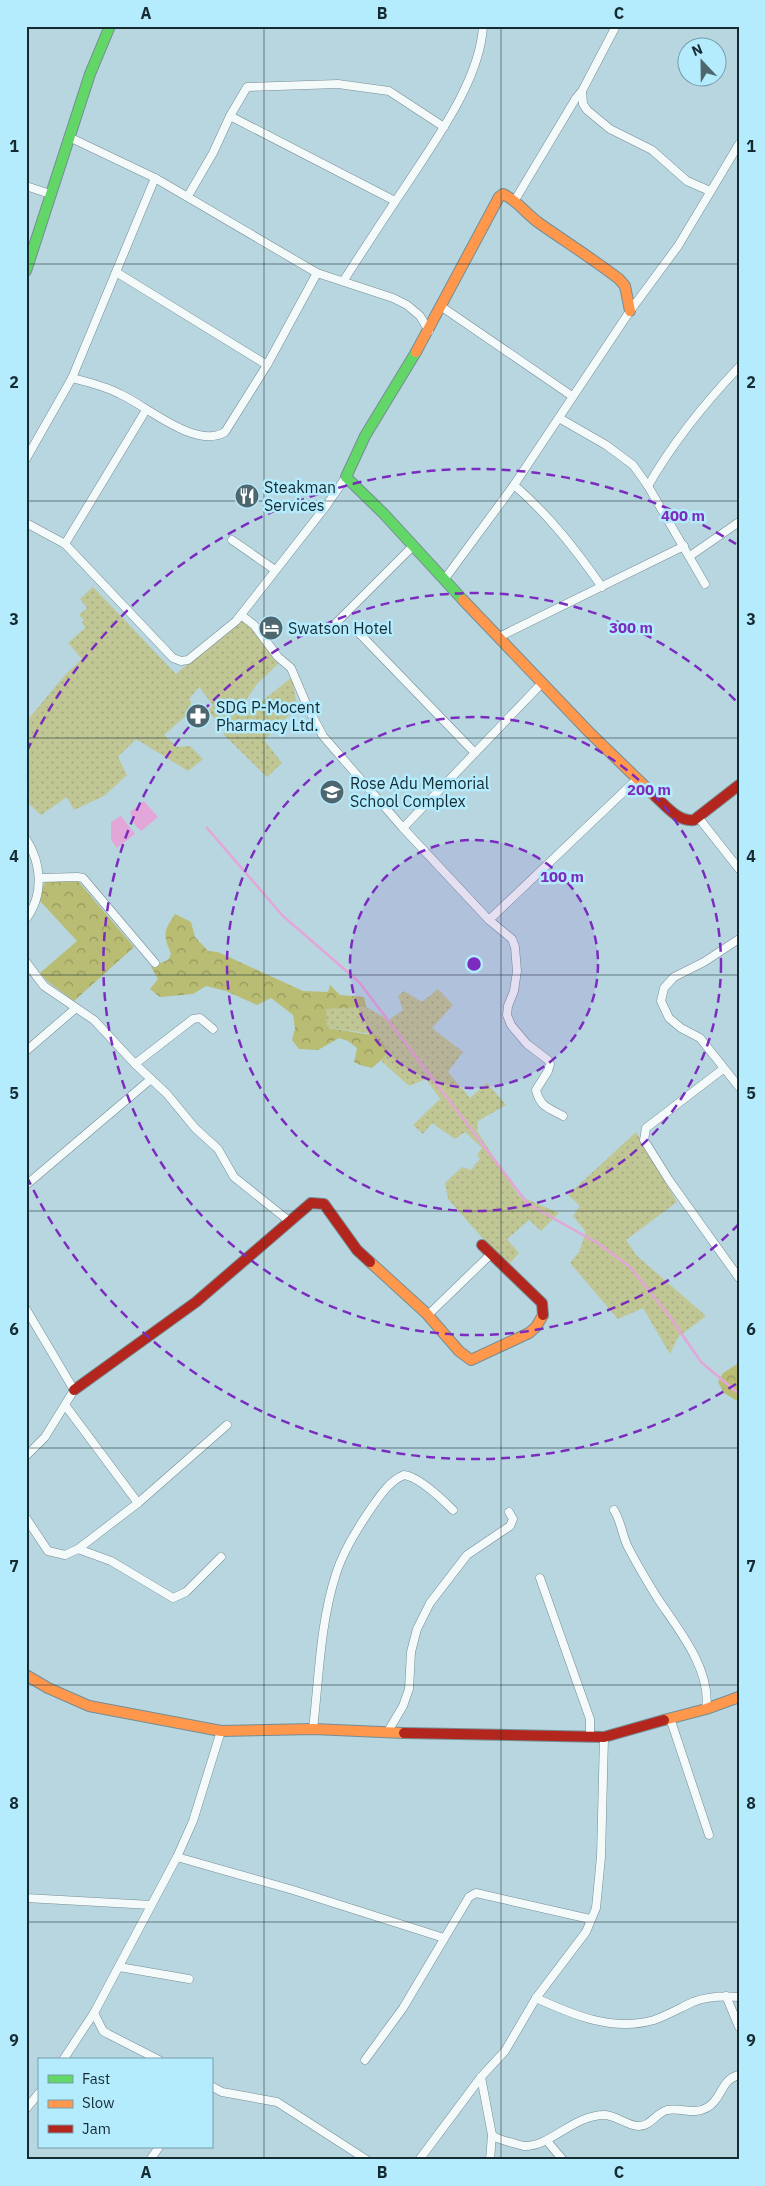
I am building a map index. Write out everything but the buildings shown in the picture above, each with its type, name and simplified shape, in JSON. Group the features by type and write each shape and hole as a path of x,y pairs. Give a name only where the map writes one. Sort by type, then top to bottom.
{"street":[{"path":"26,271 90,74 110,26"},
{"path":"344,280 444,127 473,72 484,26"},
{"path":"515,200 582,91 616,26"},
{"path":"188,196 213,153 230,116 247,87 338,84 389,91 444,127"},
{"path":"582,91 583,104 587,110 610,129 652,150 687,181 710,191"},
{"path":"566,116 575,111 587,110"},
{"path":"230,116 395,201"},
{"path":"69,137 188,196 317,273 344,280 407,305 420,316 429,331"},
{"path":"444,580 514,485 630,311 678,246 739,144"},
{"path":"26,459 72,378 155,178"},
{"path":"26,186 50,194"},
{"path":"26,523 65,544 173,658 181,661 188,660 241,615 274,570 326,506 346,477 365,436 429,331 499,197 507,194 537,222 572,244 619,279 627,293 630,311"},
{"path":"116,272 267,365"},
{"path":"72,378 120,393 146,410 179,427 206,437 217,437 225,432 267,365 317,273"},
{"path":"442,307 572,396"},
{"path":"648,486 674,444 715,393 739,367"},
{"path":"65,544 146,410"},
{"path":"559,418 606,445 633,465 648,486 705,584"},
{"path":"346,477 385,514 542,684 636,780 679,818 687,821 698,817 739,786"},
{"path":"514,485 568,539 602,587"},
{"path":"690,556 739,522"},
{"path":"232,540 274,570"},
{"path":"333,626 413,546"},
{"path":"499,637 684,546"},
{"path":"241,615 249,620 278,657 291,668 308,708 323,736 403,828 489,920 512,939 515,947 517,971 514,991 508,1006 508,1015 511,1025 527,1044 548,1060 550,1064 548,1071 536,1090 541,1104 563,1116"},
{"path":"359,633 475,754"},
{"path":"403,828 542,684"},
{"path":"489,920 636,780"},
{"path":"698,817 739,869"},
{"path":"26,839 37,864 40,878 39,891 33,910 26,919"},
{"path":"40,878 76,876 83,878 155,963"},
{"path":"739,939 704,962 674,977 664,988 661,1001 668,1018 681,1028 700,1038 739,1087"},
{"path":"26,962 44,986 94,1020 176,1104 195,1128 218,1149 234,1177 290,1221"},
{"path":"26,1051 76,1008"},
{"path":"136,1064 194,1018 200,1018 213,1029"},
{"path":"723,1069 646,1128 644,1140 669,1180 739,1278"},
{"path":"26,1185 151,1079"},
{"path":"26,1456 45,1437 74,1390 196,1302 311,1203 324,1204 358,1250 428,1315 459,1351 471,1360 480,1358 494,1349 523,1337 544,1316 542,1304 482,1245"},
{"path":"428,1315 491,1254"},
{"path":"26,1309 74,1390"},
{"path":"65,1405 138,1503"},
{"path":"26,1518 48,1551 64,1556 78,1549 138,1503 227,1424"},
{"path":"313,1729 324,1630 336,1574 345,1550 363,1521 383,1493 392,1483 404,1475 409,1475 429,1489 453,1510"},
{"path":"614,1510 620,1520 628,1547 659,1600 673,1618 699,1666 706,1688 706,1709"},
{"path":"388,1733 403,1706 409,1688 411,1652 417,1629 430,1603 467,1555 510,1526 513,1519 509,1512"},
{"path":"78,1549 111,1561 173,1598 186,1592 221,1557"},
{"path":"540,1578 573,1665 590,1719 590,1737"},
{"path":"26,1675 48,1688 89,1706 221,1731 313,1729 388,1733 604,1737 737,1699"},
{"path":"670,1718 709,1835"},
{"path":"64,2058 94,2013 177,1857 192,1821 221,1731"},
{"path":"419,2160 480,2077 506,2051 536,1998 586,1932 596,1908 601,1857 604,1737"},
{"path":"177,1857 444,1938"},
{"path":"365,2060 403,2008 468,1897 476,1893 590,1919"},
{"path":"26,1898 151,1905"},
{"path":"119,1967 189,1979"},
{"path":"726,1996 739,2027"},
{"path":"536,1998 564,2011 601,2023 629,2024 653,2020 674,2013 693,2002 710,1997 739,1996"},
{"path":"94,2013 103,2031 155,2058"},
{"path":"492,2135 496,2138 525,2146 547,2141 571,2124 605,2115 639,2126 647,2124 659,2114 668,2110 683,2112 709,2106 714,2102 726,2081 731,2077 739,2075"},
{"path":"480,2077 492,2135 490,2160"},
{"path":"212,2087 222,2092 277,2102 366,2160"},
{"path":"26,2109 38,2094"},
{"path":"547,2141 563,2160"},
{"path":"150,2160 158,2148"}],"green space":[{"path":"93,587 176,674 241,618 252,625 279,663 257,684 244,703 250,711 292,677 297,707 264,740 282,763 267,777 224,735 225,730 208,711 213,705 199,687 189,699 191,702 190,712 164,735 177,747 190,746 203,759 188,771 136,739 118,757 127,775 104,796 74,810 67,797 41,815 26,801 26,722 65,675 82,659 68,643 85,628 82,622 84,620 79,615 87,608 80,599"},
{"path":"46,881 78,881 134,947 74,1001 47,981 40,973 77,941 40,901 42,888"},
{"path":"175,914 191,922 195,937 208,951 218,952 303,991 328,992 330,985 340,995 364,997 366,1007 326,1009 327,1028 378,1036 386,1048 385,1056 372,1068 360,1065 354,1062 357,1048 348,1041 339,1038 318,1050 299,1049 292,1040 295,1028 293,1015 271,998 257,1005 226,991 206,986 193,994 160,997 150,989 158,979 151,967 168,960 171,954 166,937 166,929"},
{"path":"438,989 453,1005 432,1028 463,1052 448,1072 470,1098 487,1083 506,1105 478,1121 477,1131 519,1196 559,1213 541,1231 529,1220 507,1239 519,1253 510,1263 494,1251 448,1199 445,1183 462,1167 471,1170 480,1159 477,1155 482,1148 465,1132 455,1139 432,1123 423,1134 413,1125 440,1099 426,1079 409,1086 380,1060 385,1056 367,1033 327,1028 325,1009 366,1007 389,1020 403,1010 398,996 404,991 422,1002"},
{"path":"636,1132 677,1202 626,1240 637,1256 706,1316 678,1337 670,1354 643,1308 618,1319 570,1263 579,1252 586,1232 573,1216 580,1206 568,1195"},
{"path":"739,1363 739,1402 724,1393 718,1382 723,1373"}],"shaded area":[{"path":"144,801 158,817 141,831 135,825 130,812"},
{"path":"121,816 135,834 117,848 111,840 111,822"}],"waterway":[{"path":"207,828 283,916 359,982 528,1204 599,1244 630,1267 670,1317 701,1362 739,1394"}],"traffic: fast":[{"path":"26,271 90,74 110,26"},
{"path":"416,352 365,436 346,477 384,514 463,600"}],"traffic: slow":[{"path":"416,352 499,197 503,194 513,200 539,223 619,279 625,286 630,311"},
{"path":"463,600 589,732 655,796"},
{"path":"370,1262 426,1313 459,1351 471,1360 529,1333 536,1327 543,1315"},
{"path":"26,1675 48,1688 89,1706 221,1731 313,1729 404,1733"},
{"path":"664,1720 706,1709 739,1697"}],"traffic: jam":[{"path":"655,796 678,816 694,820 739,785"},
{"path":"74,1390 196,1302 311,1203 324,1204 357,1250 370,1262"},
{"path":"482,1245 542,1303 543,1315"},
{"path":"404,1733 604,1737 664,1720"}],"place":[{"name":"Steakman Services","path":"247,496"},
{"name":"Swatson Hotel","path":"271,628"},
{"name":"SDG P-Mocent Pharmacy Ltd.","path":"198,716"},
{"name":"Rose Adu Memorial School Complex","path":"332,792"}]}
